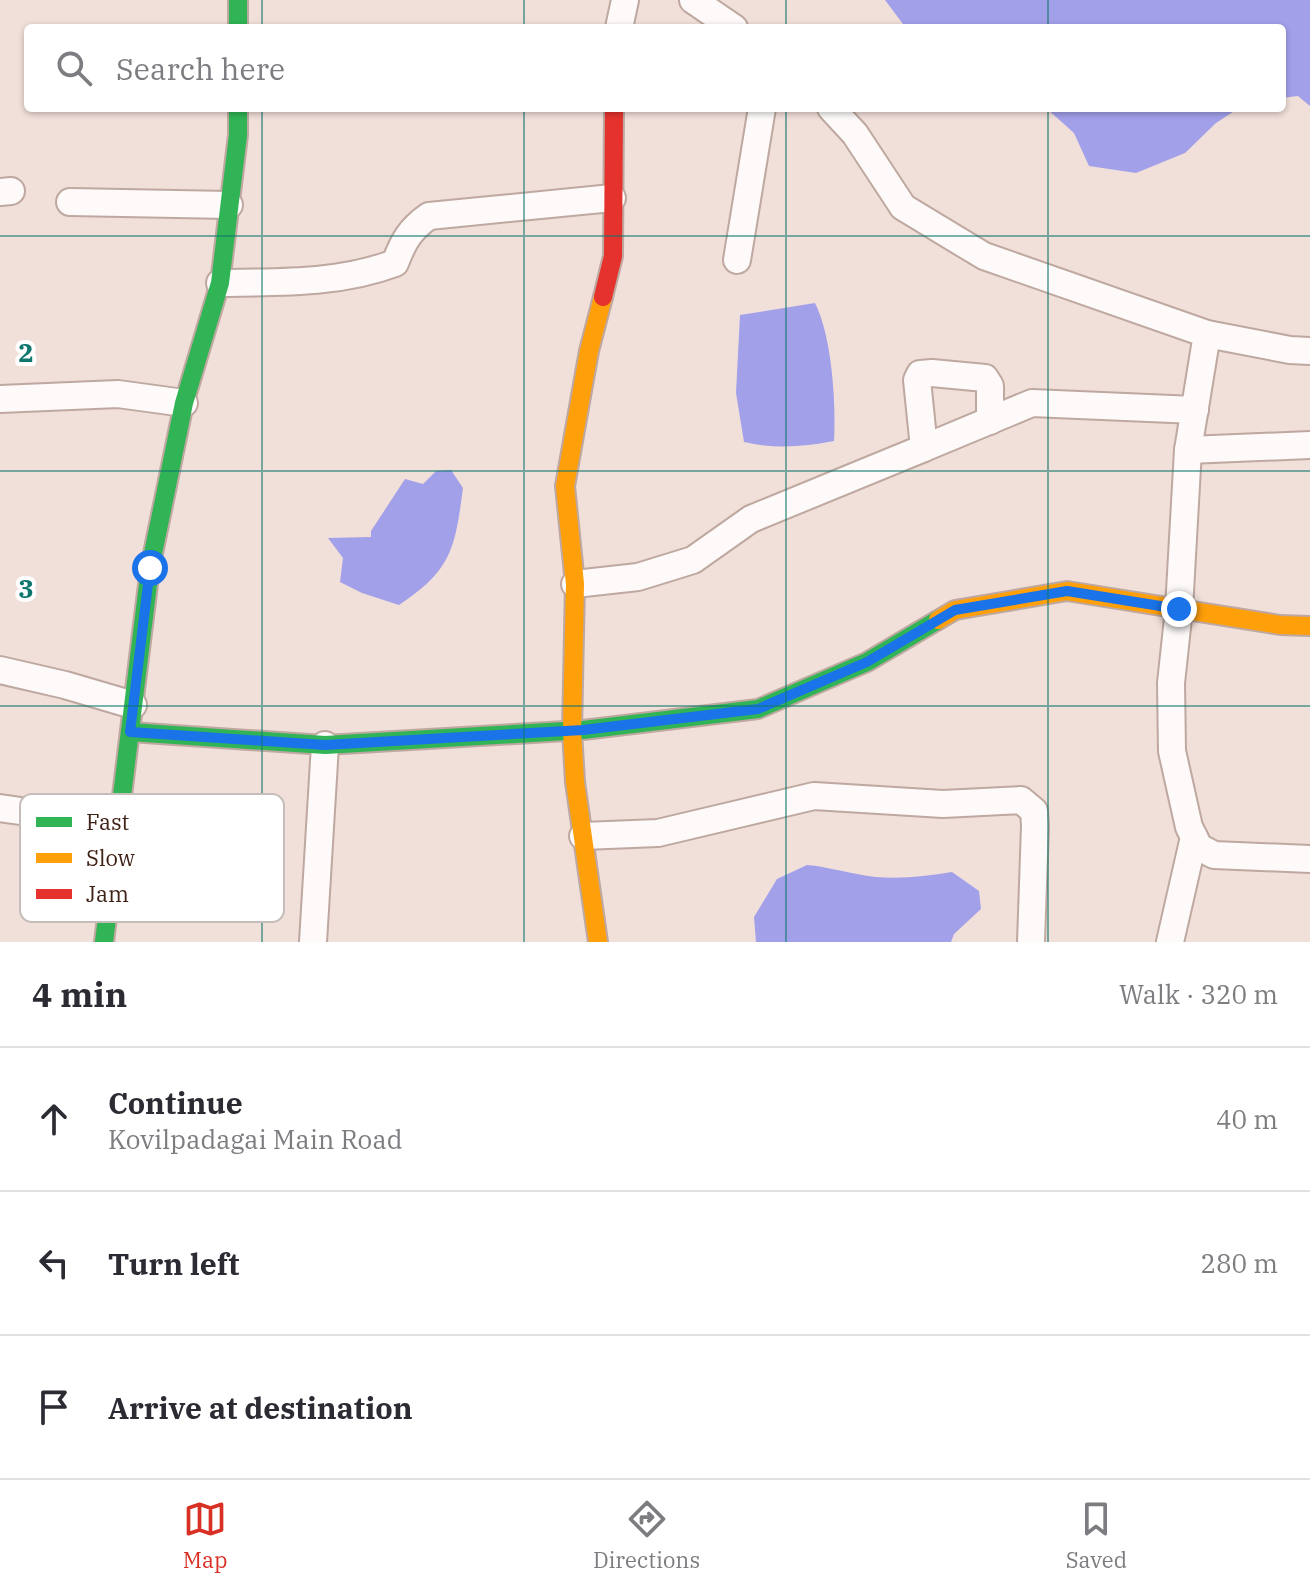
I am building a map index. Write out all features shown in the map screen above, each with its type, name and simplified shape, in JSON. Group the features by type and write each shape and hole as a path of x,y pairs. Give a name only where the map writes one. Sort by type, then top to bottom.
{"street":[{"path":"238,0 238,24"},
{"path":"620,24 625,0"},
{"path":"693,0 728,24"},
{"path":"123,794 150,568 184,403 220,283 238,135 238,112"},
{"path":"598,942 575,782 572,731 575,584 565,486 589,351 613,256 614,112"},
{"path":"737,260 761,112"},
{"path":"835,112 855,134 903,207 984,256 1207,334 1310,351"},
{"path":"220,283 311,281 370,272 395,263 405,238 415,225 429,216 612,198"},
{"path":"70,202 229,205"},
{"path":"1207,334 1188,450 1179,609 1171,683 1172,751 1189,827 1199,847 1214,855 1310,859"},
{"path":"924,448 917,380 920,374 985,378 990,386 990,421"},
{"path":"0,399 118,394 184,403"},
{"path":"575,584 638,577 693,560 751,519 1032,403 1195,410"},
{"path":"1188,450 1310,445"},
{"path":"130,732 325,745 572,731 758,709 867,662 955,610 1067,591 1280,625 1310,626"},
{"path":"0,670 133,705"},
{"path":"313,942 325,745"},
{"path":"583,836 658,833 814,796 943,804 1021,800 1034,811 1031,942"},
{"path":"0,808 20,811"},
{"path":"1170,942 1194,837"},
{"path":"104,942 107,922"}],"shaded area":[{"path":"885,0 1310,0 1310,106 1298,96 1286,98 1286,24 903,24"},
{"path":"1050,112 1233,112 1216,123 1185,153 1136,173 1089,166 1074,133"},
{"path":"815,303 832,370 834,441 789,446 744,442 736,393 740,315"},
{"path":"451,470 463,488 457,527 448,556 430,580 399,605 340,582 343,558 328,538 371,537 371,531 405,479 423,484 436,471"},
{"path":"807,865 893,878 952,872 979,891 981,909 954,934 951,942 756,942 754,917 777,879"}],"traffic: fast":[{"path":"238,0 238,24"},
{"path":"122,794 150,568 184,403 220,283 238,135 238,112"},
{"path":"130,732 325,745 583,730 758,709 867,662 938,620"},
{"path":"104,942 106,922"}],"traffic: slow":[{"path":"598,942 575,782 572,731 575,584 565,486 589,351 603,297"},
{"path":"938,620 955,610 1067,591 1280,625 1310,626"}],"traffic: jam":[{"path":"603,297 613,256 614,112"}],"route":[{"path":"150,568 130,732 325,745 583,730 758,709 867,662 955,610 1067,591 1179,609"}]}
